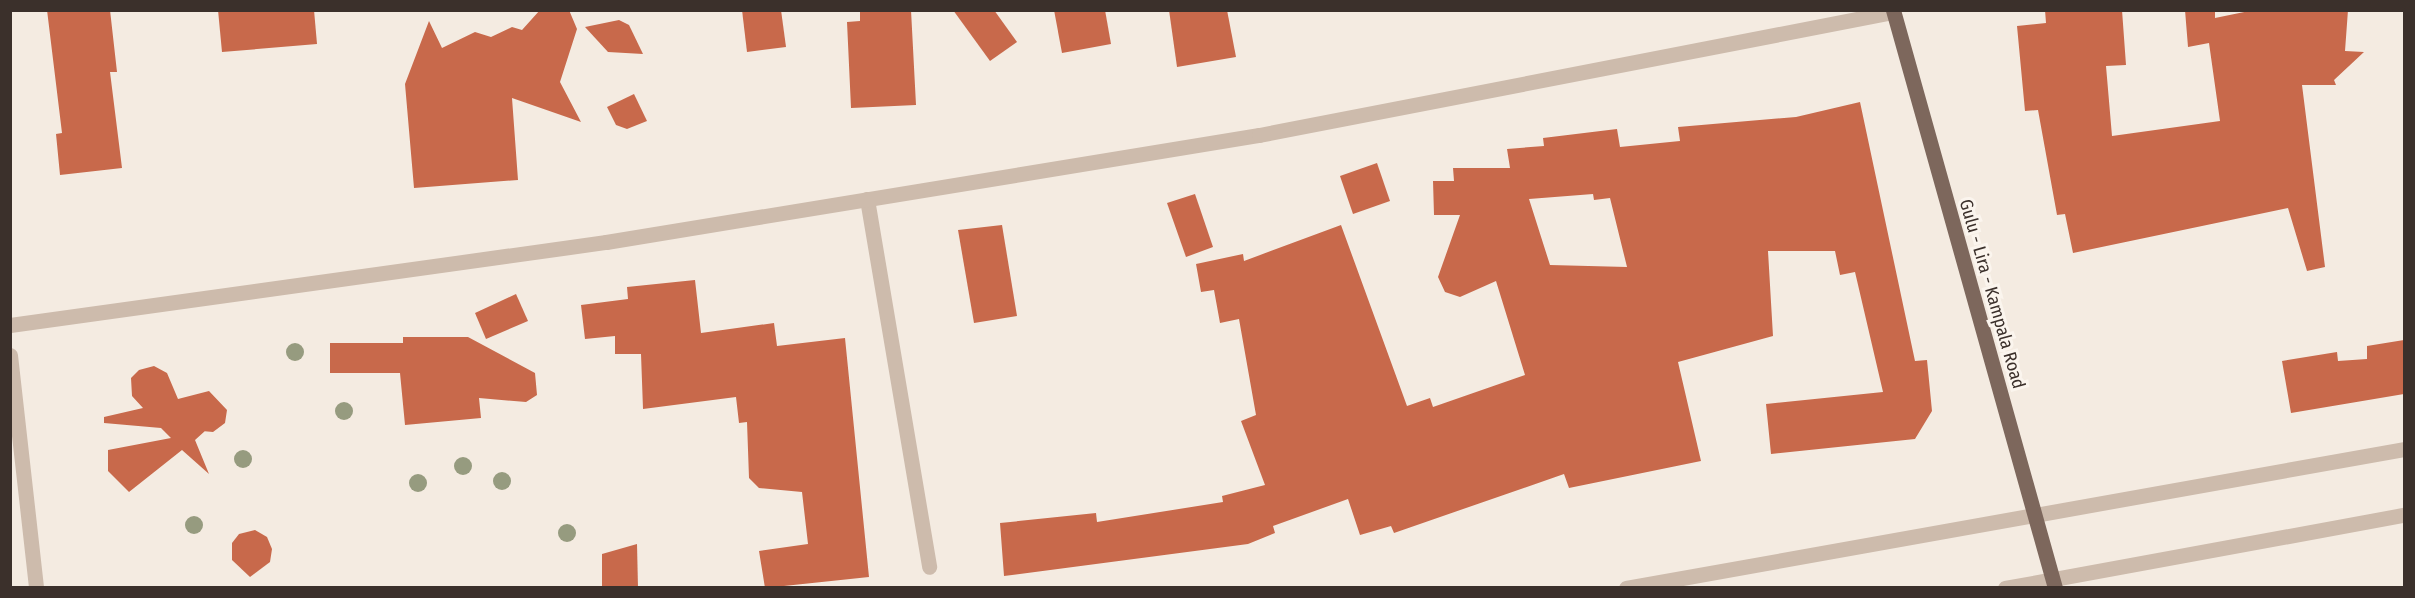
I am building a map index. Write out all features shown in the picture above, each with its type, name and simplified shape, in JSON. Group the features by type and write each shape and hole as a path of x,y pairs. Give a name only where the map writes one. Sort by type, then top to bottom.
{"main road":[{"name":"Gulu - Lira - Kampala Road","path":"1893,11 2054,583"}],"street":[{"path":"10,325 606,242 1259,135 1893,11"},
{"path":"867,199 929,567"},
{"path":"10,355 36,588"},
{"path":"1626,588 2404,449"},
{"path":"2005,588 2054,583 2404,515"}],"building":[{"path":"47,10 110,10 117,72 110,72 122,168 60,175 56,134 62,133"},
{"path":"218,10 314,10 317,44 222,52"},
{"path":"540,10 569,10 577,29 560,82 581,122 512,98 518,180 414,188 405,84 429,21 442,48 475,32 491,37 512,27 522,30"},
{"path":"742,10 781,10 786,47 747,52"},
{"path":"860,10 911,10 916,105 851,108 847,22 860,21"},
{"path":"953,10 994,10 1017,42 990,61"},
{"path":"1054,10 1105,10 1111,44 1062,53"},
{"path":"1169,10 1227,10 1236,57 1177,67"},
{"path":"2045,10 2122,10 2126,65 2106,66 2112,136 2220,121 2209,43 2188,47 2185,10 2215,10 2215,18 2254,10 2348,10 2345,51 2364,52 2334,80 2336,85 2302,85 2325,267 2307,271 2288,208 2073,253 2065,214 2057,215 2038,110 2025,111 2017,26 2046,23"},
{"path":"619,20 629,25 643,54 608,52 585,27"},
{"path":"634,94 647,121 627,129 616,125 607,107"},
{"path":"1860,102 1915,361 1927,360 1932,411 1915,439 1771,454 1766,404 1883,392 1855,272 1840,275 1835,251 1768,251 1773,336 1678,362 1701,461 1569,488 1564,474 1394,533 1391,526 1360,535 1348,499 1273,526 1275,533 1248,544 1004,576 1000,523 1096,513 1097,522 1223,502 1222,496 1265,485 1241,421 1256,415 1239,319 1220,323 1214,290 1201,292 1196,264 1243,254 1244,261 1341,225 1407,406 1430,398 1433,407 1525,375 1496,281 1460,297 1445,292 1438,277 1460,215 1434,215 1433,181 1454,181 1453,168 1510,168 1507,149 1544,146 1543,138 1617,129 1620,147 1680,141 1678,127 1796,117","holes":["1593,194 1594,200 1610,198 1627,267 1550,265 1529,199"]},
{"path":"1377,163 1390,201 1353,214 1340,176"},
{"path":"1195,194 1213,247 1186,257 1167,203"},
{"path":"1002,225 1017,316 974,323 958,230"},
{"path":"695,280 701,333 774,323 777,346 845,338 869,577 765,588 759,551 808,544 802,492 759,488 749,478 747,422 739,423 736,397 643,409 641,354 615,354 615,336 585,339 581,305 628,299 627,287"},
{"path":"516,294 528,321 486,339 475,313"},
{"path":"403,337 468,337 535,373 537,395 526,402 479,398 481,418 405,425 400,373 330,373 330,343 403,343"},
{"path":"2404,340 2404,394 2291,413 2282,361 2337,352 2338,361 2367,359 2367,346"},
{"path":"154,366 167,373 178,399 209,391 227,410 225,423 213,432 205,431 195,440 209,474 182,450 129,492 108,471 108,450 171,438 161,428 104,423 104,417 143,408 132,396 131,378 139,370"},
{"path":"255,530 267,537 272,549 270,562 250,577 232,560 232,543 239,534"},
{"path":"637,544 638,588 602,588 602,554"}]}
